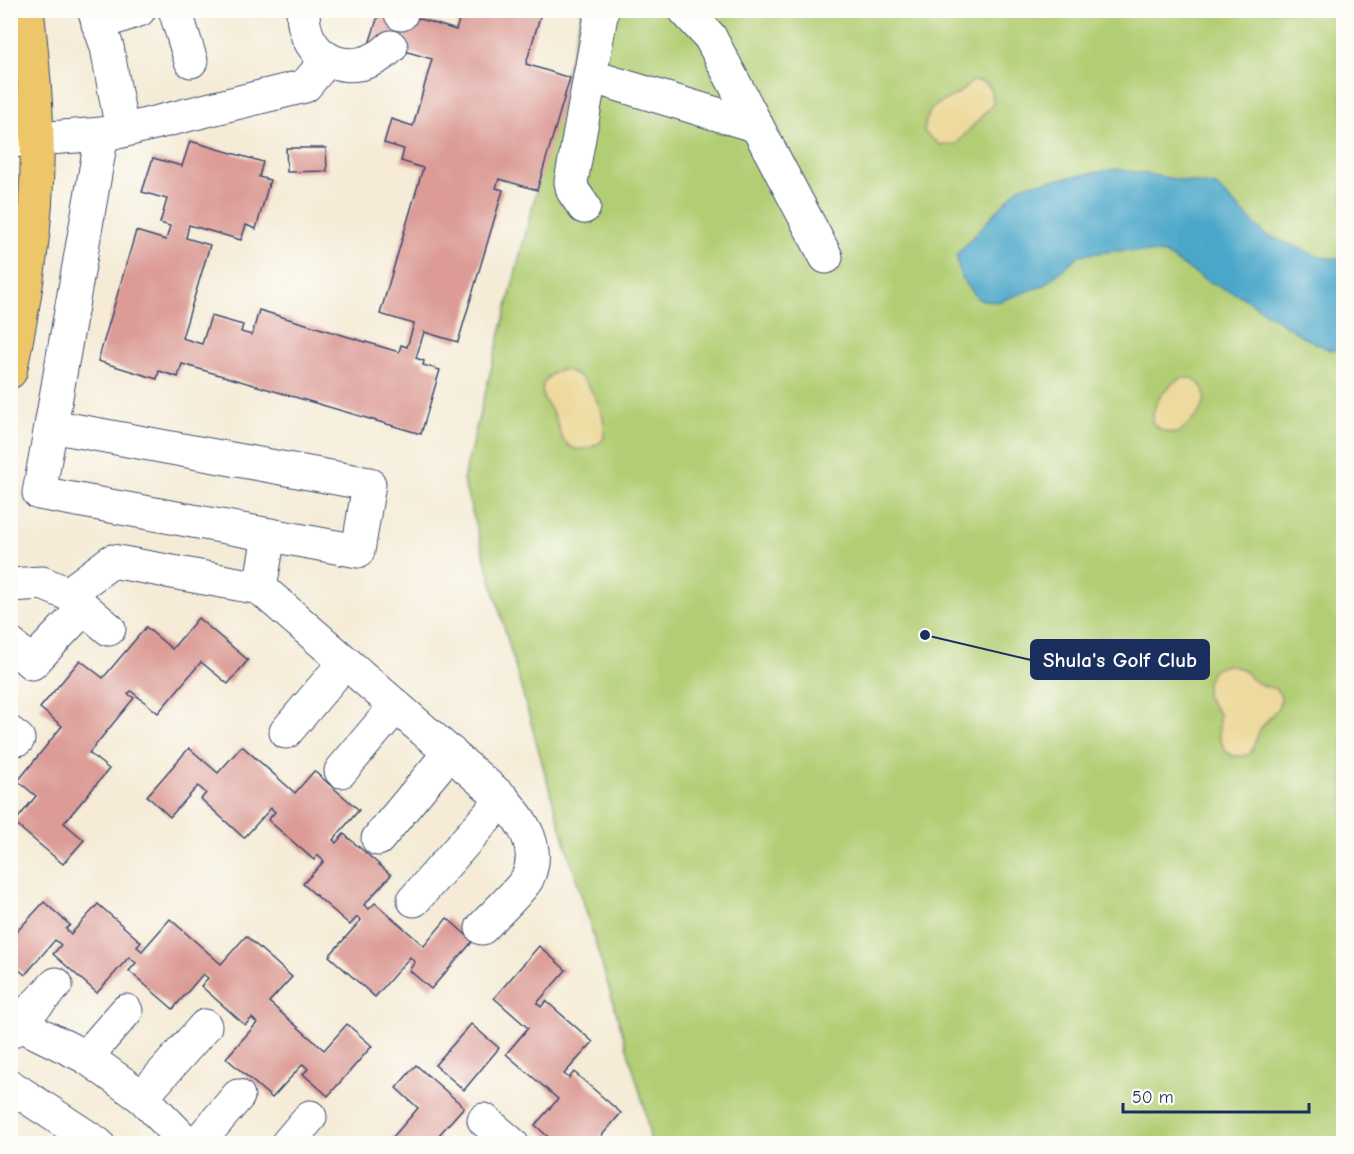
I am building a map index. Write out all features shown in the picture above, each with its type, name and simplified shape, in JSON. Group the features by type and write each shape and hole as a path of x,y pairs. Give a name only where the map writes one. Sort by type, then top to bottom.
{"main road":[{"path":"10,372 28,274 33,229 24,141 34,82 27,10"}],"street":[{"path":"51,426 369,484 357,551 39,493 51,426 112,133 107,47 96,17 139,10"},
{"path":"175,10 191,61"},
{"path":"303,10 304,26 317,51 341,65 355,66 369,63 381,57 392,47"},
{"path":"584,207 573,190 571,182 602,10"},
{"path":"685,10 710,38 826,257"},
{"path":"24,141 112,133 305,86 328,59"},
{"path":"590,76 757,126"},
{"path":"260,588 269,535"},
{"path":"10,644 32,663 76,601 112,561 260,588 503,799 520,819 533,851 526,879 482,928"},
{"path":"10,585 42,583 76,601 109,629"},
{"path":"286,732 345,662"},
{"path":"341,771 396,706"},
{"path":"378,839 450,752"},
{"path":"414,900 503,799"},
{"path":"56,984 15,1028 86,1057 142,1097 188,1143"},
{"path":"86,1057 126,1011"},
{"path":"142,1097 205,1026"},
{"path":"197,1143 238,1096"},
{"path":"14,1097 98,1143"},
{"path":"287,1143 310,1117"},
{"path":"484,1120 512,1143"}],"green space":[{"path":"582,11 1343,11 1343,1143 651,1143 643,1102 550,791 463,480"}],"sand":[{"path":"973,81 983,82 989,86 993,104 956,144 940,145 924,132 930,111 959,93"},
{"path":"562,369 578,376 586,383 602,415 603,440 588,448 577,449 567,444 562,437 554,414 543,397 544,383 550,376"},
{"path":"1181,378 1193,378 1200,385 1205,400 1198,414 1178,433 1167,432 1157,428 1152,422 1155,407 1164,391"},
{"path":"1226,665 1243,669 1251,679 1274,688 1280,694 1281,699 1278,708 1260,729 1251,753 1244,756 1233,756 1225,751 1219,736 1219,714 1206,696 1207,682 1213,670"}],"water":[{"path":"1116,169 1216,186 1266,235 1320,257 1343,259 1343,350 1330,350 1305,338 1241,296 1209,282 1165,254 1126,250 1079,255 1045,285 998,302 978,299 961,277 956,255 1020,186"}],"building":[{"path":"380,10 391,10 456,30 462,10 542,10 526,64 570,78 537,190 499,179 496,188 503,190 458,342 424,332 416,358 424,361 423,365 440,370 421,434 182,364 178,377 159,371 157,379 98,361 136,231 166,240 170,226 160,223 167,199 142,192 153,158 182,166 190,141 263,162 259,177 270,180 256,229 246,225 241,240 189,225 186,238 210,245 182,338 202,344 211,316 243,325 241,332 252,335 259,310 399,352 401,345 407,347 414,324 380,314 423,168 401,161 404,149 384,143 391,119 413,126 432,59 370,41"},
{"path":"286,148 326,148 327,171 287,172"},
{"path":"198,618 248,660 228,684 201,662 158,713 131,691 128,694 134,698 89,753 109,769 64,823 84,840 63,864 14,823 36,796 18,781 62,726 40,708 80,660 103,678 146,627 172,649"},
{"path":"242,746 295,793 314,771 359,810 333,840 336,843 344,834 391,875 364,905 369,909 375,903 424,946 447,918 473,941 431,989 409,970 415,962 410,957 375,997 329,956 361,920 357,917 350,925 303,884 324,861 317,855 314,860 268,820 275,812 271,808 244,838 201,799 206,793 198,786 170,817 147,796 189,748 218,773"},
{"path":"44,902 70,925 66,929 71,934 98,904 141,942 137,947 142,951 170,919 221,964 246,936 292,977 269,1002 324,1050 347,1024 372,1046 328,1096 303,1074 308,1069 303,1064 272,1098 226,1058 257,1023 252,1018 245,1025 201,986 208,978 203,974 173,1009 129,971 136,963 129,957 97,993 53,954 61,945 55,940 25,975 10,962 10,939"},
{"path":"539,946 566,970 537,1003 541,1007 546,1001 593,1042 564,1074 569,1078 574,1072 621,1113 597,1141 599,1144 556,1144 535,1125 558,1099 506,1054 528,1028 494,998"},
{"path":"471,1024 499,1048 464,1090 435,1065"},
{"path":"416,1065 464,1107 438,1136 446,1144 387,1144 418,1108 396,1088"}],"place":[{"name":"Shula's Golf Club","path":"925,635"}]}
